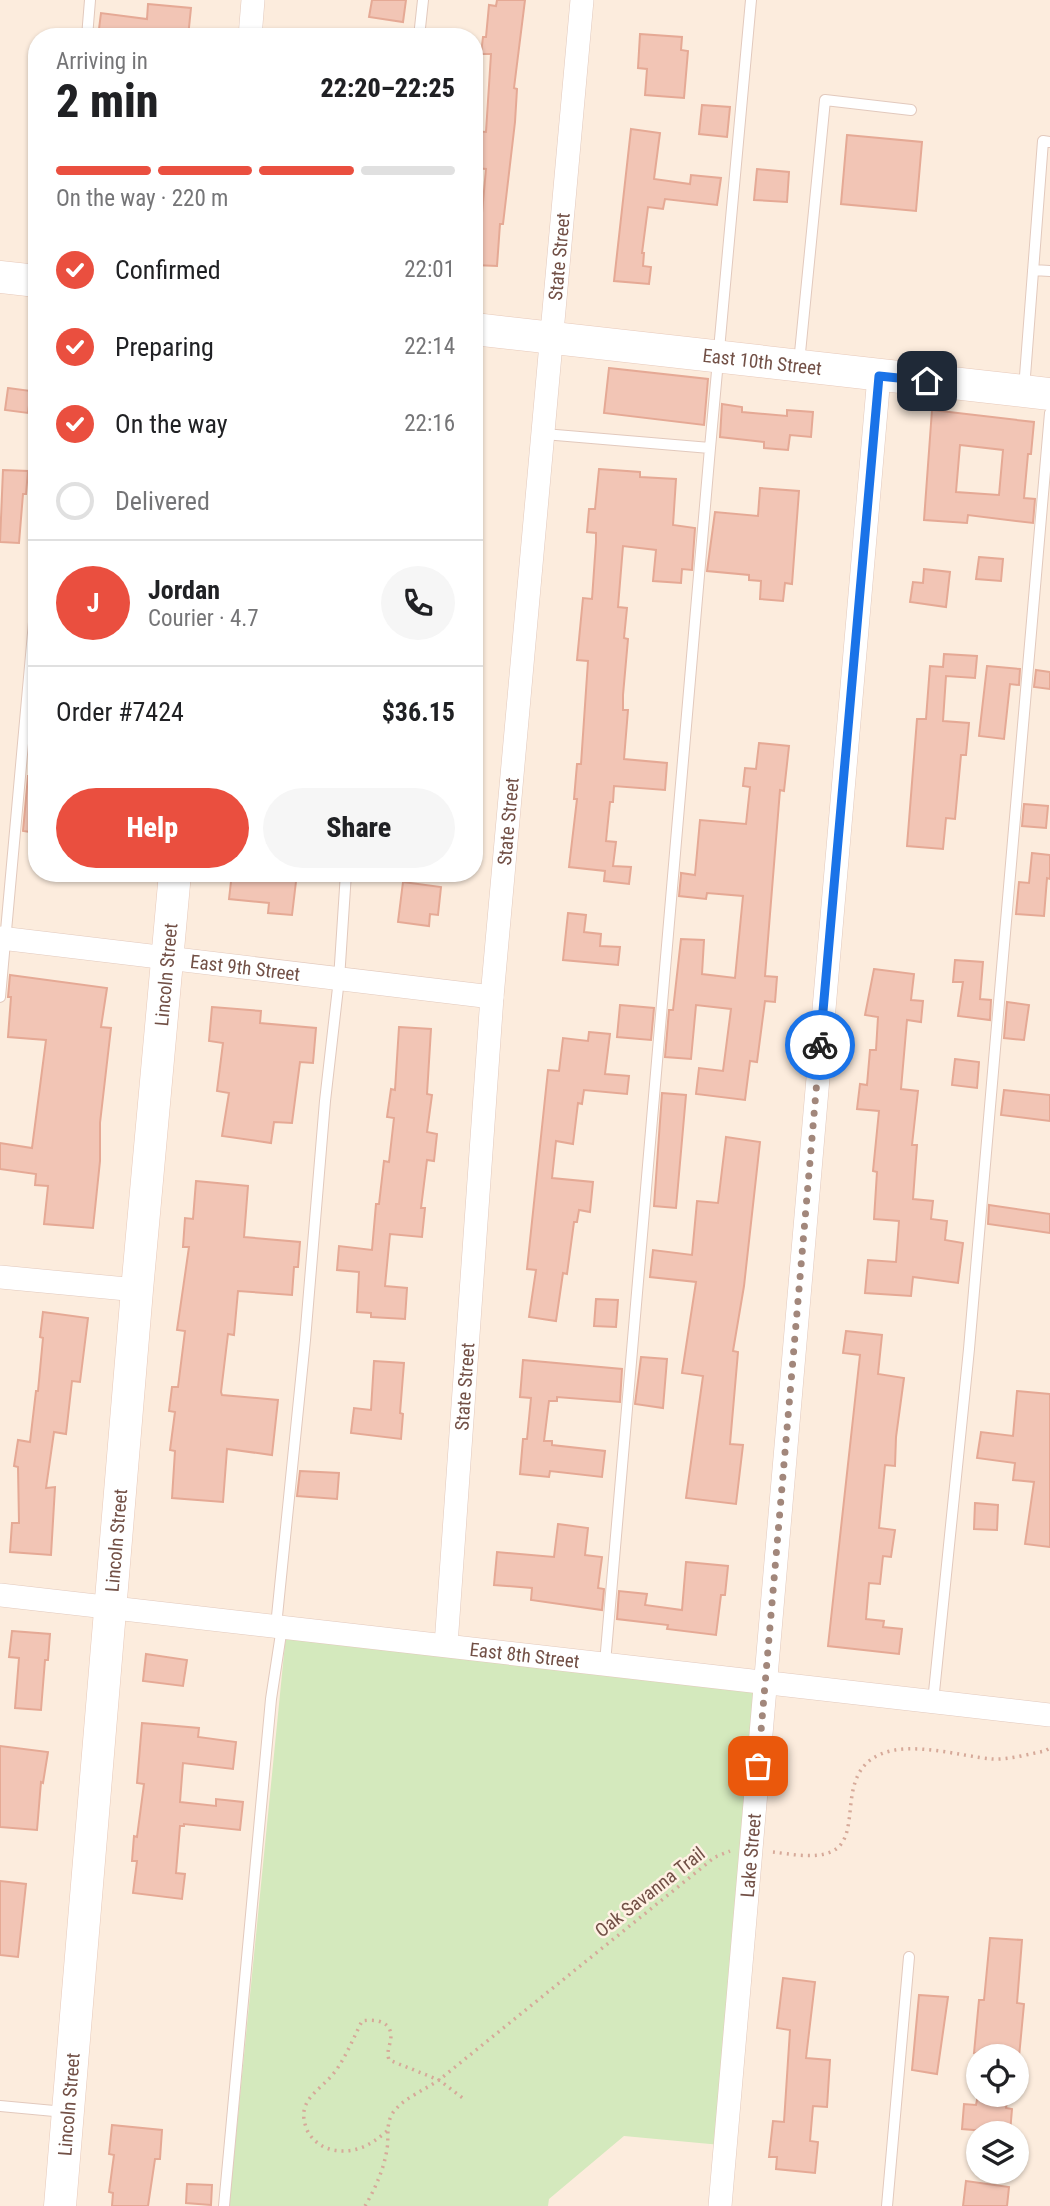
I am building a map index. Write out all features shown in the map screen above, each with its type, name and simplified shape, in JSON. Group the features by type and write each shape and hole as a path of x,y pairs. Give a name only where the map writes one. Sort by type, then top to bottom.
{"main road":[{"path":"0,277 28,280"},
{"name":"East 10th Street","path":"483,330 1037,393"},
{"name":"Lincoln Street","path":"60,2206 174,882"}],"street":[{"path":"251,28 253,0"},
{"name":"State Street","path":"446,1645 492,997 582,0"},
{"name":"Lake Street","path":"720,2206 879,376"},
{"name":"East 9th Street","path":"3,938 492,997"},
{"path":"0,1277 137,1290"},
{"name":"East 8th Street","path":"0,1595 1050,1715"}],"lane":[{"path":"88,28 90,0"},
{"path":"420,28 423,0"},
{"path":"604,1663 709,448 751,0"},
{"path":"799,366 825,100 911,110"},
{"path":"1037,393 1032,270 1043,141 1050,142"},
{"path":"1038,207 1050,208"},
{"path":"1032,270 1050,271"},
{"path":"933,1702 969,1349 1050,413"},
{"path":"544,433 709,448"},
{"path":"0,997 3,938 28,684"},
{"path":"224,2206 325,1101 339,979 345,882"},
{"path":"887,2206 909,1957"},
{"path":"0,2106 68,2112"}],"path":[{"name":"Oak Savanna Trail","path":"365,2206 377,2183 387,2148 392,2115 715,1857 727,1851 750,1850 804,1855 831,1852 844,1843 848,1831 853,1782 863,1768 879,1754 900,1749 996,1759 1050,1748"},
{"path":"388,2130 361,2149 344,2152 326,2149 311,2138 303,2122 305,2103 335,2071 362,2021 374,2019 387,2025 391,2035 386,2051 388,2060 439,2080 464,2099"}],"green space":[{"path":"286,1634 757,1686 721,2145 624,2136 549,2199 548,2206 229,2206"}],"building":[{"path":"372,0 406,0 403,22 369,17"},
{"path":"497,0 525,0 514,88 517,89 515,122 503,224 500,224 497,266 483,265 486,169 483,169 483,132 486,132 491,54 483,54 483,37 486,37 489,5 496,6"},
{"path":"148,4 191,8 189,28 99,28 101,13 147,19"},
{"path":"640,34 682,37 681,50 688,51 684,98 645,95 647,69 638,68"},
{"path":"702,105 730,107 727,137 699,134"},
{"path":"631,129 660,133 654,179 690,184 691,175 721,178 717,205 665,199 663,209 648,207 642,253 643,266 651,267 649,284 614,281"},
{"path":"847,135 922,142 916,211 841,204"},
{"path":"757,169 789,172 787,202 754,200"},
{"path":"609,368 708,379 704,425 604,413"},
{"path":"8,388 28,391 28,413 5,410"},
{"path":"722,404 742,407 742,412 787,416 787,410 813,412 811,437 790,435 788,450 764,448 764,442 720,437"},
{"path":"932,410 1034,422 1024,498 1035,499 1033,523 968,515 967,523 924,520","holes":["960,445 1003,450 999,495 956,492"]},
{"path":"599,469 640,472 640,477 676,479 673,525 695,528 692,570 682,569 681,583 653,581 656,550 623,546 618,607 627,608 624,638 628,639 623,710 628,710 624,759 667,763 665,790 614,786 606,841 616,842 613,866 631,867 629,884 604,881 605,871 569,867 577,799 574,799 577,764 581,764 588,661 577,660 583,598 592,599 596,533 587,532 589,509 595,509"},
{"path":"3,470 28,471 26,494 23,494 19,543 0,542"},
{"path":"760,488 799,491 792,584 785,583 783,601 760,599 761,581 749,580 749,575 707,571 715,512 758,516"},
{"path":"979,557 1003,559 1001,581 976,579"},
{"path":"924,569 950,572 946,607 910,602 913,582 923,583"},
{"path":"944,654 977,656 975,678 946,676 943,721 969,723 966,755 961,755 955,819 946,818 943,849 907,846 917,719 926,719 930,666 943,667"},
{"path":"987,666 1020,669 1019,685 1010,684 1004,739 979,736"},
{"path":"1036,670 1050,672 1050,689 1034,687"},
{"path":"759,743 789,746 784,791 780,790 765,976 777,977 775,1002 765,1001 757,1062 750,1061 745,1100 696,1094 699,1068 723,1071 731,1009 696,1005 691,1059 665,1057 669,1010 673,1010 681,939 704,940 702,974 735,978 743,896 707,893 706,899 679,896 681,873 695,875 700,820 746,824 750,787 743,786 745,768 756,769"},
{"path":"28,776 28,832 23,831"},
{"path":"1024,804 1048,806 1046,828 1022,826"},
{"path":"1032,853 1050,855 1050,879 1047,878 1044,916 1016,914 1019,882 1029,883"},
{"path":"231,882 296,882 292,915 268,913 269,903 229,899"},
{"path":"403,882 441,887 438,915 430,914 429,926 398,922"},
{"path":"568,913 586,915 584,932 601,934 600,946 620,947 618,965 563,960"},
{"path":"955,960 983,962 980,999 991,1000 990,1020 958,1016 963,982 953,982"},
{"path":"874,969 914,974 911,1000 923,1001 921,1022 907,1020 901,1089 918,1091 912,1145 917,1145 913,1199 933,1201 931,1219 947,1221 945,1240 963,1243 958,1283 913,1277 911,1296 865,1293 868,1260 896,1262 899,1221 874,1219 877,1172 873,1171 879,1111 857,1109 860,1084 867,1085 870,1050 876,1050 878,1017 865,1015"},
{"path":"10,975 107,988 101,1027 111,1028 100,1123 100,1161 93,1228 44,1224 48,1186 35,1185 36,1174 0,1169 0,1143 32,1148 46,1040 8,1037"},
{"path":"1007,1002 1029,1005 1024,1040 1004,1038"},
{"path":"620,1005 654,1008 651,1040 617,1037"},
{"path":"212,1007 261,1011 260,1023 316,1028 313,1063 300,1062 292,1123 274,1122 271,1143 222,1136 229,1093 217,1091 223,1043 209,1041"},
{"path":"399,1027 431,1029 427,1094 432,1095 427,1132 437,1134 434,1161 427,1160 421,1208 425,1208 422,1237 390,1234 385,1286 407,1288 405,1319 371,1317 371,1313 357,1312 359,1272 337,1270 339,1246 372,1250 376,1204 379,1204 384,1161 389,1162 394,1118 387,1117 391,1089 395,1090"},
{"path":"589,1032 610,1034 605,1074 629,1076 627,1094 584,1090 582,1104 578,1103 573,1144 556,1141 552,1178 593,1182 590,1212 579,1210 577,1222 574,1222 567,1274 563,1273 556,1321 529,1317 536,1270 527,1269 548,1070 559,1071 563,1038 588,1041"},
{"path":"955,1059 979,1062 977,1088 952,1085"},
{"path":"1004,1090 1050,1095 1050,1121 1001,1115"},
{"path":"662,1093 686,1095 676,1208 654,1206"},
{"path":"726,1137 760,1142 744,1286 733,1351 738,1352 730,1444 743,1445 736,1504 686,1498 703,1376 682,1373 696,1282 650,1277 653,1250 692,1255 697,1201 718,1203"},
{"path":"196,1181 248,1186 244,1237 300,1242 298,1267 294,1267 292,1295 238,1291 234,1335 228,1334 222,1395 278,1400 272,1455 227,1449 223,1502 172,1498 175,1451 170,1450 175,1412 169,1411 172,1387 178,1387 185,1331 177,1330 189,1247 183,1247 185,1218 193,1219"},
{"path":"989,1205 1050,1214 1050,1233 988,1224"},
{"path":"596,1299 618,1300 616,1327 594,1326"},
{"path":"43,1312 88,1318 80,1382 72,1381 66,1434 54,1432 46,1488 55,1487 51,1555 10,1552 12,1523 19,1523 18,1467 14,1466 18,1440 30,1442 38,1391"},
{"path":"846,1331 882,1335 878,1374 904,1378 895,1466 885,1465 879,1528 895,1530 891,1557 883,1556 880,1584 869,1583 866,1619 884,1621 883,1627 902,1629 899,1654 828,1646 860,1355 843,1353"},
{"path":"641,1357 667,1359 663,1408 635,1404"},
{"path":"523,1360 622,1369 620,1402 557,1397 557,1401 549,1401 544,1441 552,1441 552,1445 605,1451 602,1477 550,1471 549,1477 520,1474 531,1398 520,1397"},
{"path":"374,1361 404,1363 401,1439 351,1433 354,1408 371,1410"},
{"path":"1017,1391 1050,1394 1050,1547 1025,1544 1034,1482 1013,1480 1015,1463 977,1458 981,1432 1013,1436"},
{"path":"300,1471 339,1473 337,1499 297,1496"},
{"path":"975,1503 998,1505 997,1530 974,1529"},
{"path":"558,1524 588,1528 585,1555 602,1557 598,1588 604,1589 602,1610 531,1600 532,1588 494,1585 497,1552 554,1557"},
{"path":"686,1562 728,1566 716,1635 667,1629 668,1625 617,1619 619,1591 647,1594 645,1605 682,1610"},
{"path":"12,1631 50,1634 41,1710 15,1708 19,1658 9,1657"},
{"path":"146,1654 187,1660 183,1686 143,1681"},
{"path":"142,1723 199,1728 198,1737 236,1742 233,1769 183,1763 180,1802 216,1806 216,1799 243,1802 240,1830 184,1824 180,1826 176,1873 185,1874 182,1899 133,1893 137,1861 132,1861 134,1836 137,1837 144,1784 137,1783"},
{"path":"0,1746 48,1752 43,1783 41,1782 37,1830 0,1827"},
{"path":"0,1881 26,1884 18,1957 0,1955"},
{"path":"990,1938 1022,1940 1017,2003 1024,2004 1020,2044 975,2044 979,2000 984,2000"},
{"path":"783,1978 815,1982 806,2058 830,2060 827,2107 813,2106 810,2141 818,2142 815,2173 776,2169 777,2157 769,2157 773,2121 784,2122 790,2030 777,2028"},
{"path":"919,1995 948,1997 937,2074 912,2070"},
{"path":"964,2104 966,2107 1012,2109 1011,2121 966,2121 966,2129 962,2129"},
{"path":"112,2125 162,2130 160,2159 155,2159 148,2206 112,2206 113,2193 109,2192 114,2155 109,2154"},
{"path":"966,2181 966,2184 1009,2187 1007,2206 963,2206"},
{"path":"187,2184 212,2185 211,2205 186,2203"}],"way so far":[{"path":"758,1766 820,1045"}],"route":[{"path":"820,1045 879,376 927,381"}]}
